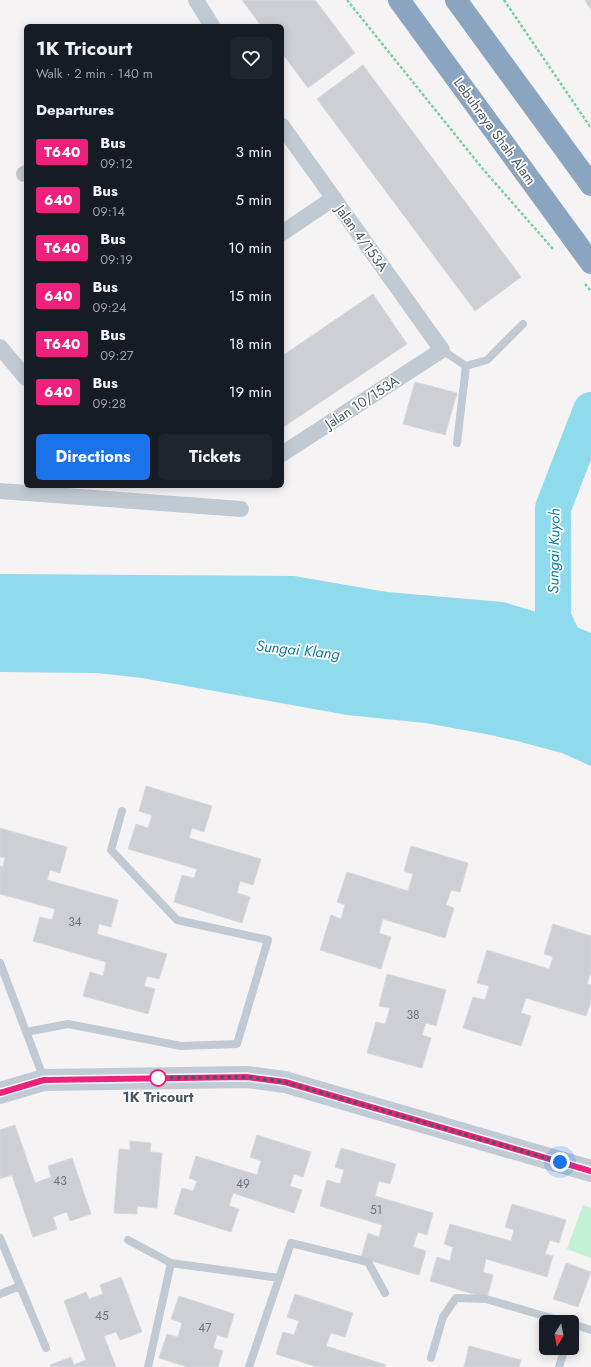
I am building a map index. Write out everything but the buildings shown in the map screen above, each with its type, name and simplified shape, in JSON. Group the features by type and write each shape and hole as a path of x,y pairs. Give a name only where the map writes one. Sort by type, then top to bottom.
{"highway":[{"name":"Lebuhraya Shah Alam","path":"399,0 591,263"},
{"path":"456,0 591,185"}],"main road":[{"path":"0,1093 44,1080 247,1077 285,1082 591,1171"}],"street":[{"path":"196,0 211,24"},
{"name":"Jalan 4/153A","path":"284,129 442,350"},
{"path":"284,232 334,198"},
{"path":"0,347 24,376"},
{"name":"Jalan 10/153A","path":"284,453 442,350"},
{"path":"120,488 131,501"},
{"path":"0,491 242,509"}],"lane":[{"path":"442,350 466,366 487,360 523,324"},
{"path":"457,443 466,366"},
{"path":"26,1032 68,1024 181,1046 237,1044 268,940 177,920 111,850 122,811"},
{"path":"0,963 44,1080"},
{"path":"0,1238 46,1348"},
{"path":"128,1240 171,1263 279,1278"},
{"path":"249,1367 290,1243 368,1262 385,1293"},
{"path":"148,1367 171,1263"},
{"path":"0,1294 20,1286"},
{"path":"431,1358 443,1318 456,1298 486,1298 541,1315"},
{"path":"579,1327 591,1330"},
{"path":"559,1367 563,1355"}],"path":[{"path":"347,0 482,168 556,253"},
{"path":"504,0 591,128"}],"green space":[{"path":"583,1205 591,1208 591,1258 567,1249"}],"water":[{"name":"Sungai Klang","path":"0,574 294,576 387,592 503,602 553,617 591,633 591,766 562,753 517,741 425,723 347,715 142,678 97,673 0,672"}],"waterway":[{"name":"Sungai Kuyoh","path":"591,410 553,508 553,617 575,665 591,688"}],"bus line":[{"name":"T640","path":"0,1093 44,1080 260,1078 285,1082 591,1171"}],"place":[{"name":"1K Tricourt","path":"158,1078"}],"route":[{"path":"158,1078 154,1078 247,1077 285,1082 560,1162"}]}
